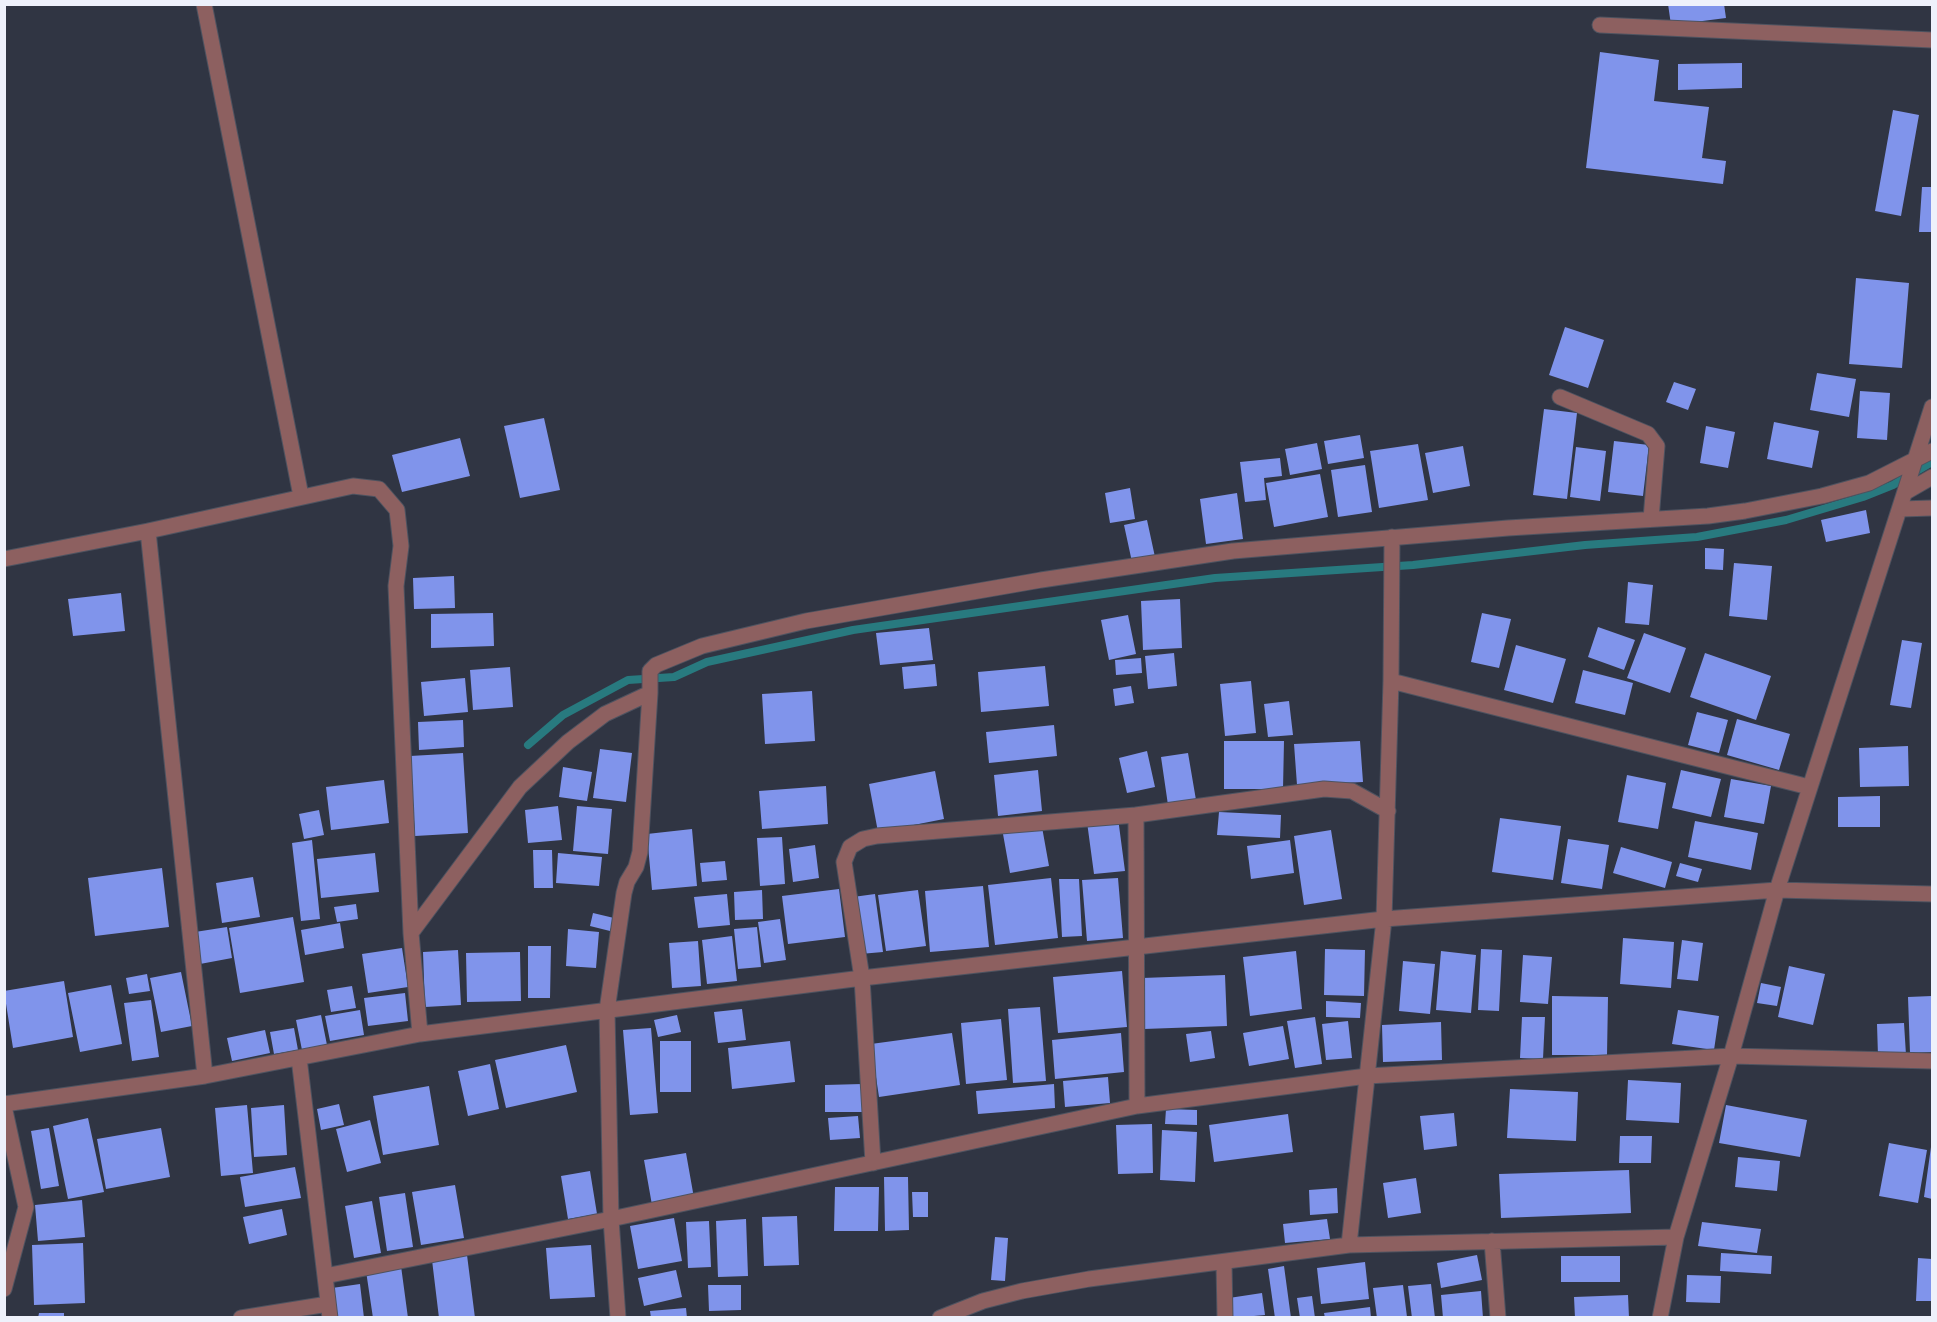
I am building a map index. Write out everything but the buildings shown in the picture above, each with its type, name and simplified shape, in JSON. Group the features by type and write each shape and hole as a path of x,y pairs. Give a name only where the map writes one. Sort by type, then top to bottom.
{"street":[{"path":"204,4 301,496"},
{"path":"1600,25 1932,40"},
{"path":"1560,397 1648,434 1657,446 1651,519"},
{"path":"1660,1317 1676,1237 1731,1056 1777,890 1932,407"},
{"path":"618,1317 610,1219 607,1010 624,893 640,852 650,671 656,665 702,646 806,621 1041,580 1233,551 1392,544 1726,513 1822,496 1869,483 1915,464 1932,451"},
{"path":"1907,488 1932,477"},
{"path":"4,559 148,531 353,486 379,489 397,510 401,546 396,586 411,933 420,1034"},
{"path":"1901,509 1932,508"},
{"path":"148,531 205,1076"},
{"path":"1349,1245 1384,920 1391,681 1392,544"},
{"path":"1391,681 1809,787"},
{"path":"411,933 520,787 568,742 605,714 650,690"},
{"path":"873,1163 862,978 844,862 850,847 863,839 967,828 1136,815 1324,789 1352,791 1388,811"},
{"path":"1136,815 1137,1106"},
{"path":"4,1289 26,1207 4,1105 205,1076 420,1034 862,978 1384,920 1777,890 1932,894"},
{"path":"325,1276 610,1219 1137,1106 1367,1076 1731,1056 1932,1061"},
{"path":"241,1317 329,1311 299,1058"},
{"path":"940,1317 983,1301 1022,1291 1089,1279 1349,1245 1676,1237"},
{"path":"1492,1241 1498,1317"},
{"path":"1224,1263 1226,1317"}],"waterway":[{"path":"528,745 563,715 628,680 674,677 707,662 853,630 1215,578 1413,565 1585,545 1697,537 1786,520 1863,497 1893,485 1932,462"}]}
